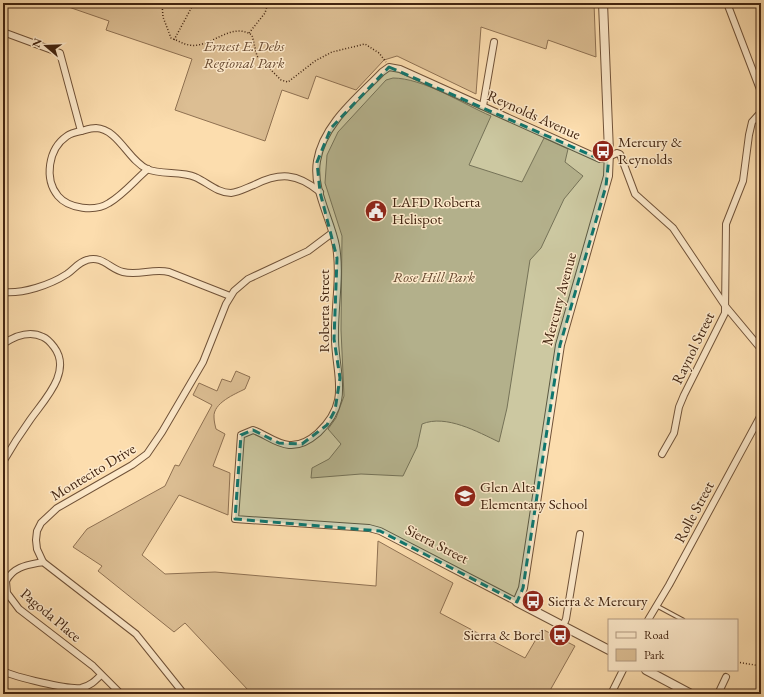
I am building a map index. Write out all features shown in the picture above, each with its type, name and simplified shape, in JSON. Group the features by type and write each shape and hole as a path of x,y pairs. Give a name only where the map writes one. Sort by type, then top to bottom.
{"street":[{"name":"Mercury Avenue","path":"517,602 523,588 560,345 606,186 610,157 603,3"},
{"path":"727,3 761,92"},
{"path":"3,32 60,53 81,131"},
{"path":"482,106 494,42"},
{"name":"Reynolds Avenue","path":"389,67 400,69 600,158 610,157 617,153 620,154 635,194 674,228 726,307 761,349"},
{"name":"Roberta Street","path":"235,519 241,434 253,430 279,443 290,445 302,444 313,438 327,425 335,410 339,395 340,378 334,339 337,258 316,173 317,162 320,150 331,128 382,72 389,67"},
{"name":"Raynol Street","path":"662,454 674,433 679,406 725,313 726,224 743,181 748,134 752,122 761,112"},
{"path":"148,169 108,204 88,209 74,206 58,196 52,182 49,169 53,154 60,141 68,135 96,128 105,131 115,138 131,156 148,169 195,177 211,188 229,193 238,192 272,177 282,175 305,181 320,192"},
{"name":"Montecito Drive","path":"43,562 37,549 36,540 37,531 41,523 57,508 132,465 147,454 162,432 203,362 230,296 248,279 308,251 332,233"},
{"path":"3,292 20,291 47,284 88,260 98,259 123,272 141,273 161,270 169,272 230,296"},
{"path":"3,344 10,339 24,334 39,335 46,338 57,351 60,369 51,392 27,423 3,462"},
{"name":"Rolle Street","path":"649,619 669,585 761,415"},
{"name":"Sierra Street","path":"235,519 369,528 380,531 608,649"},
{"path":"563,626 566,619 580,534"},
{"path":"43,562 136,634 184,694"},
{"name":"Pagoda Place","path":"43,562 29,564 13,570 6,580 7,593 19,609 86,660 121,694"},
{"path":"3,670 16,676 73,688 88,686 101,675"},
{"path":"611,694 622,671"},
{"path":"648,671 690,694"},
{"path":"718,694 726,677"}],"lane":[{"path":"656,606 681,619"}],"path":[{"path":"162,3 164,17 171,38 174,40 190,46 207,43 231,32 246,31 252,35 257,56 281,80 288,82 314,61 332,52 365,44 379,53 389,67"},
{"path":"174,40 194,3"},
{"path":"249,33 265,13 268,3"},
{"path":"738,662 761,666"}],"highlighted area":[{"path":"389,67 600,159 609,157 606,186 560,345 523,588 517,602 380,531 235,519 241,435 253,430 279,443 302,444 327,425 335,410 340,378 334,339 337,258 320,192 317,162 331,128"}],"green space":[{"name":"Ernest E. Debs Regional Park","path":"57,3 594,3 596,57 548,40 546,49 481,27 476,94 397,56 384,60 356,90 316,76 308,99 282,90 265,141 175,110 192,59 106,30 109,21"},
{"name":"Rose Hill Park","path":"393,78 417,82 443,92 491,116 469,165 522,182 544,138 568,149 565,162 583,176 564,199 541,248 530,260 507,408 499,442 472,429 441,421 431,421 422,424 417,447 403,476 361,474 311,478 312,468 329,459 341,444 328,429 336,418 344,396 341,330 342,236 325,183 327,155 338,132 386,80"},
{"path":"236,371 250,377 245,389 221,403 217,407 214,417 216,429 225,434 213,466 230,473 228,515 179,495 142,555 165,574 215,572 376,586 378,541 453,583 440,613 525,658 542,629 575,646 548,694 246,694 249,691 185,623 174,632 98,571 102,566 73,547 87,529 165,486 175,465 179,466 212,405 193,395 199,383 217,391 222,379 231,382"}],"place":[{"name":"Mercury & Reynolds","path":"603,151"},
{"name":"LAFD Roberta Helispot","path":"376,211"},
{"name":"Glen Alta Elementary School","path":"465,496"},
{"name":"Sierra & Mercury","path":"533,601"},
{"name":"Sierra & Borel","path":"560,635"}]}
